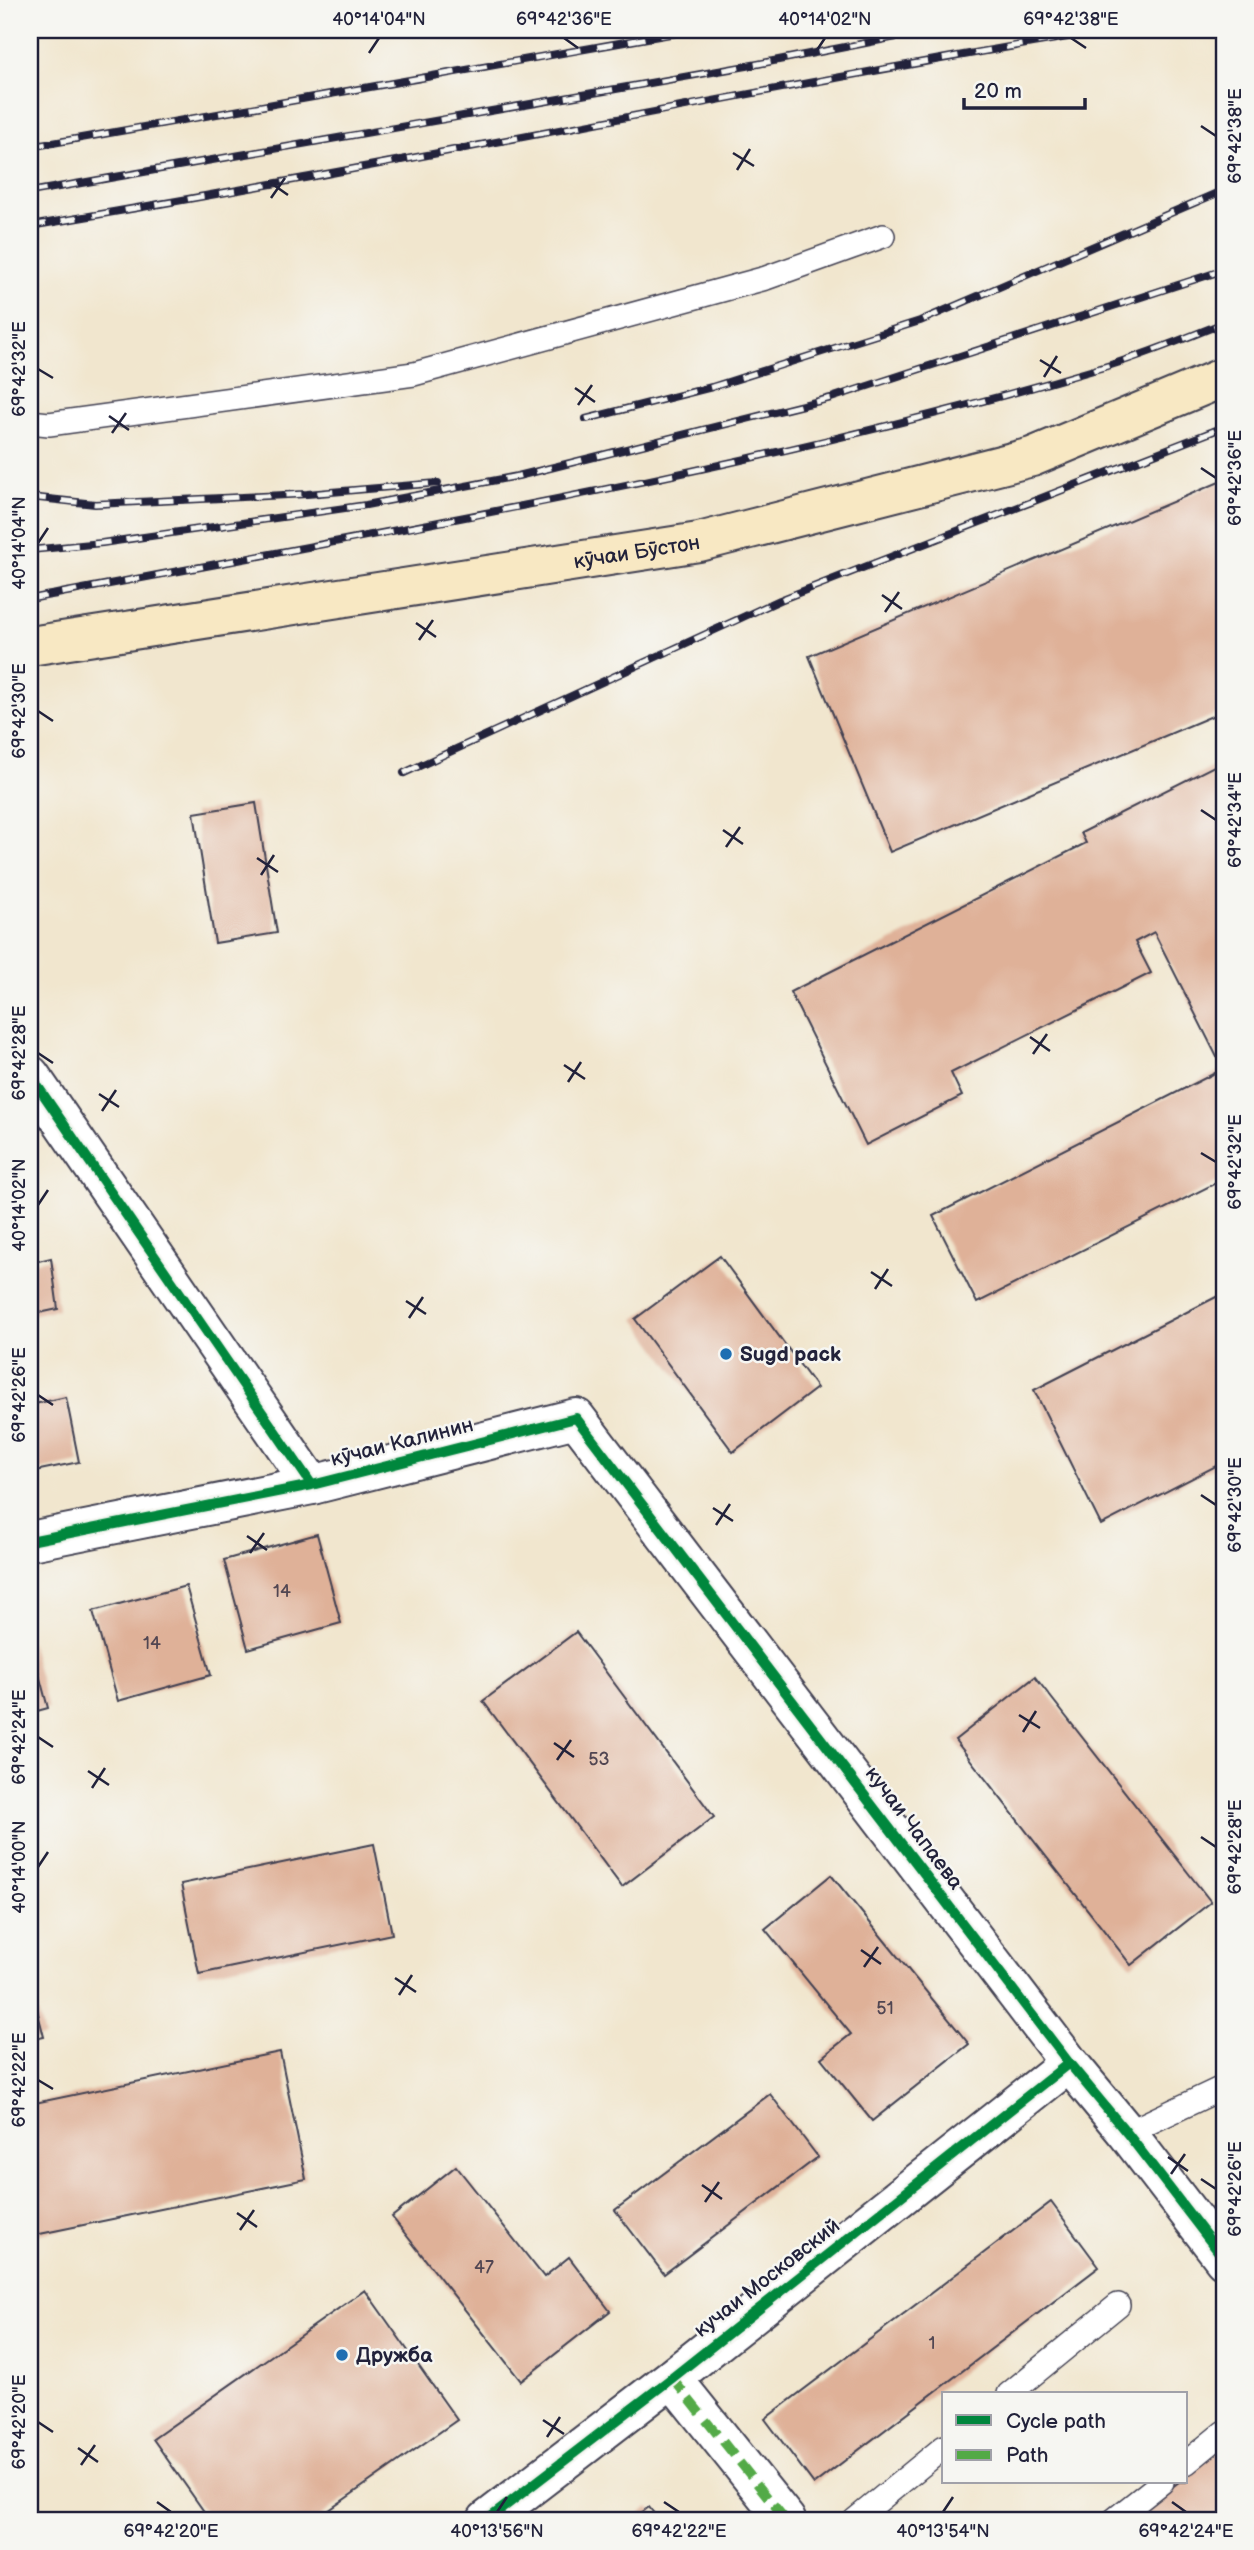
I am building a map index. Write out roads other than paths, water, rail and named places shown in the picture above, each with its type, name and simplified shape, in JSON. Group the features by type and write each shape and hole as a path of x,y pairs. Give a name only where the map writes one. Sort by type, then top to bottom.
{"main road":[{"name":"кӯчаи Бӯстон","path":"30,646 699,542 1032,457 1224,377"}],"street":[{"path":"30,1075 312,1485"},
{"name":"кӯчаи Калинин","path":"30,1541 312,1485 576,1418"},
{"name":"кучаи Чапаева","path":"576,1418 1069,2063 1224,2259"},
{"name":"кучаи Московский","path":"487,2520 672,2378 1069,2063"},
{"path":"672,2378 786,2520"}],"lane":[{"path":"30,422 49,424 414,374 766,278 883,236"},
{"path":"1127,2133 1224,2087"},
{"path":"1011,2392 1118,2305"},
{"path":"1188,2461 1224,2432"},
{"path":"855,2520 942,2449"},
{"path":"1114,2520 1159,2484"}],"railway":[{"path":"30,147 693,30"},
{"path":"30,192 758,64 932,30"},
{"path":"30,226 1110,30"},
{"path":"586,419 712,387 920,321 1224,190"},
{"path":"30,550 102,543 366,505 518,476 831,398 1224,270"},
{"path":"30,599 432,524 833,439 966,406 1113,364 1224,323"},
{"path":"404,773 780,600 1224,427"},
{"path":"30,497 95,504 307,494 438,483"}],"place":[{"name":"Sugd pack","path":"726,1354"},
{"name":"Дружба","path":"342,2355"}]}
